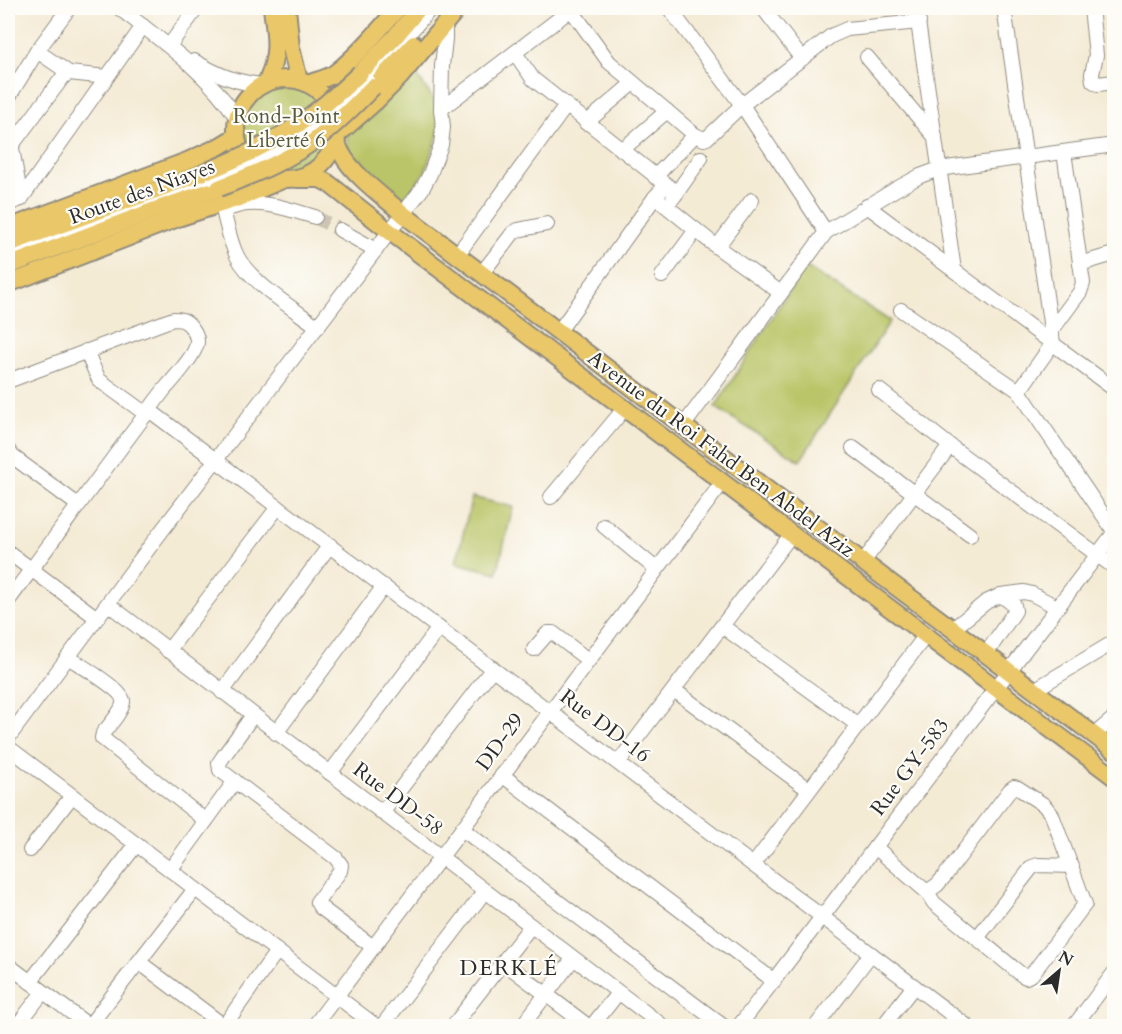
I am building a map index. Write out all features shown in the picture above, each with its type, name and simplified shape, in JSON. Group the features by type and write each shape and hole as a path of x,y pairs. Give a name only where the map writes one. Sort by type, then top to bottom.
{"main road":[{"path":"265,83 274,66 276,56 272,8"},
{"path":"8,284 178,218 310,173 322,163 329,154 336,125 332,108 321,93 304,82 291,48 286,8"},
{"path":"8,228 187,161 218,147 233,138 241,106 252,92 265,83 282,79 304,82 321,80 334,74 398,8"},
{"name":"Route des Niayes","path":"8,243 214,179 246,178 285,159 321,136 347,113 394,38 419,8"},
{"path":"335,136 400,77 444,15 458,8"},
{"name":"Route des Niayes","path":"367,80 407,52 444,15"},
{"path":"237,126 242,150 251,163 266,174 289,179"},
{"name":"Avenue du Roi Fahd Ben Abdel Aziz","path":"335,136 343,157 360,177 404,214 1114,750"},
{"name":"Route des Niayes","path":"8,266 158,208 214,179"},
{"name":"Avenue du Roi Fahd Ben Abdel Aziz","path":"289,179 320,179 328,183 624,409 1114,777"}],"street":[{"path":"8,98 37,51 69,8"},
{"path":"169,46 197,8"},
{"path":"367,80 432,8"},
{"path":"441,109 572,8 609,62 695,135 704,139 742,105 831,36 847,29 919,22"},
{"path":"669,8 742,105 826,232"},
{"path":"763,8 802,59"},
{"path":"916,8 954,270"},
{"path":"1004,8 1052,337"},
{"path":"1090,8 1096,55 1093,81 1098,84 1114,82"},
{"path":"128,10 143,26 169,46 210,84 225,100 237,126"},
{"path":"8,738 422,189 441,145 444,15"},
{"path":"14,202 143,26"},
{"path":"169,46 231,80 265,83"},
{"path":"37,51 69,73 106,77"},
{"path":"515,53 533,79 666,185"},
{"path":"867,57 935,137"},
{"path":"12,145 63,77 69,73"},
{"path":"586,123 633,83"},
{"path":"457,255 566,106"},
{"path":"622,150 666,111"},
{"path":"8,126 12,145 14,202"},
{"path":"667,205 666,185 695,135"},
{"path":"684,425 826,232 920,176 939,169 1114,146"},
{"path":"1019,391 1083,283 1064,153"},
{"path":"559,331 655,197 666,185 700,158"},
{"path":"8,255 214,179"},
{"path":"655,197 717,247 781,293"},
{"path":"717,247 752,200"},
{"path":"8,289 223,210 247,204 280,206 315,217"},
{"path":"867,206 954,270 1052,337 1114,389"},
{"path":"223,210 236,255 246,269 256,280 318,327"},
{"path":"482,273 513,233 548,224"},
{"path":"340,230 375,250"},
{"path":"662,276 696,230"},
{"path":"1080,264 1114,254"},
{"path":"901,310 1019,391 1114,532"},
{"path":"8,381 173,319 183,320 190,326 198,340 190,357 8,601"},
{"name":"Rue DD-16","path":"86,351 99,380 217,460 330,545 914,986 951,1022 967,1026"},
{"path":"879,390 950,446 1114,567"},
{"path":"551,497 624,409"},
{"path":"863,562 950,446"},
{"path":"853,448 970,535"},
{"path":"8,450 12,456 78,505"},
{"name":"DD-29","path":"314,1026 722,483"},
{"path":"168,651 279,507"},
{"path":"604,526 656,569"},
{"name":"Rue GY-583","path":"739,1026 1114,532"},
{"path":"618,763 791,535"},
{"path":"222,692 330,545"},
{"path":"8,552 97,618"},
{"path":"276,733 384,586"},
{"path":"953,629 986,602 1001,595 1024,592 1057,607"},
{"path":"986,654 1015,611 1014,605 1001,595"},
{"name":"Rue DD-58","path":"108,604 663,1026"},
{"path":"722,626 858,725"},
{"path":"330,773 439,628"},
{"path":"534,649 548,633 553,633 588,660"},
{"path":"753,865 926,635"},
{"path":"1034,690 1109,645"},
{"path":"68,657 121,695 122,708 103,734 102,738 107,744 206,821"},
{"path":"382,813 493,668"},
{"path":"674,690 809,790"},
{"path":"254,715 219,764 219,770 336,858 341,865 339,871 317,902 320,907 373,947"},
{"path":"1094,735 1114,718"},
{"path":"8,747 376,1026"},
{"path":"502,776 774,981"},
{"path":"170,870 234,781"},
{"path":"875,847 927,892 934,903 1026,977 1032,974 1085,904 1052,815 1048,809 1014,787 938,885 927,892"},
{"path":"30,850 72,796"},
{"path":"462,829 723,1026"},
{"path":"30,982 136,845"},
{"path":"977,939 1032,867 1038,865 1072,866"},
{"path":"8,965 89,1026 195,889"},
{"path":"382,1026 485,891"},
{"path":"453,1026 531,926"},
{"path":"139,962 224,1026 276,951"},
{"path":"816,1026 871,954"},
{"path":"522,1026 573,959"},
{"path":"503,962 590,1026 618,993"},
{"path":"1092,1026 1077,1022 1114,973"},
{"path":"883,1026 914,986"},
{"path":"17,1026 43,992"}],"green space":[{"path":"414,71 434,100 442,124 425,172 404,202 361,169 348,152 347,139 350,129 373,116"},
{"name":"Rond-Point Liberté 6","path":"286,85 310,92 322,104 329,128 322,152 310,164 286,171 262,164 250,152 243,128 250,104 262,92"},
{"path":"805,266 890,321 800,461 715,407"},
{"path":"472,497 513,507 497,573 456,563"}],"tunnel":[{"path":"315,217 340,230"}],"district":[{"name":"DERKLÉ","path":"509,968"}]}
